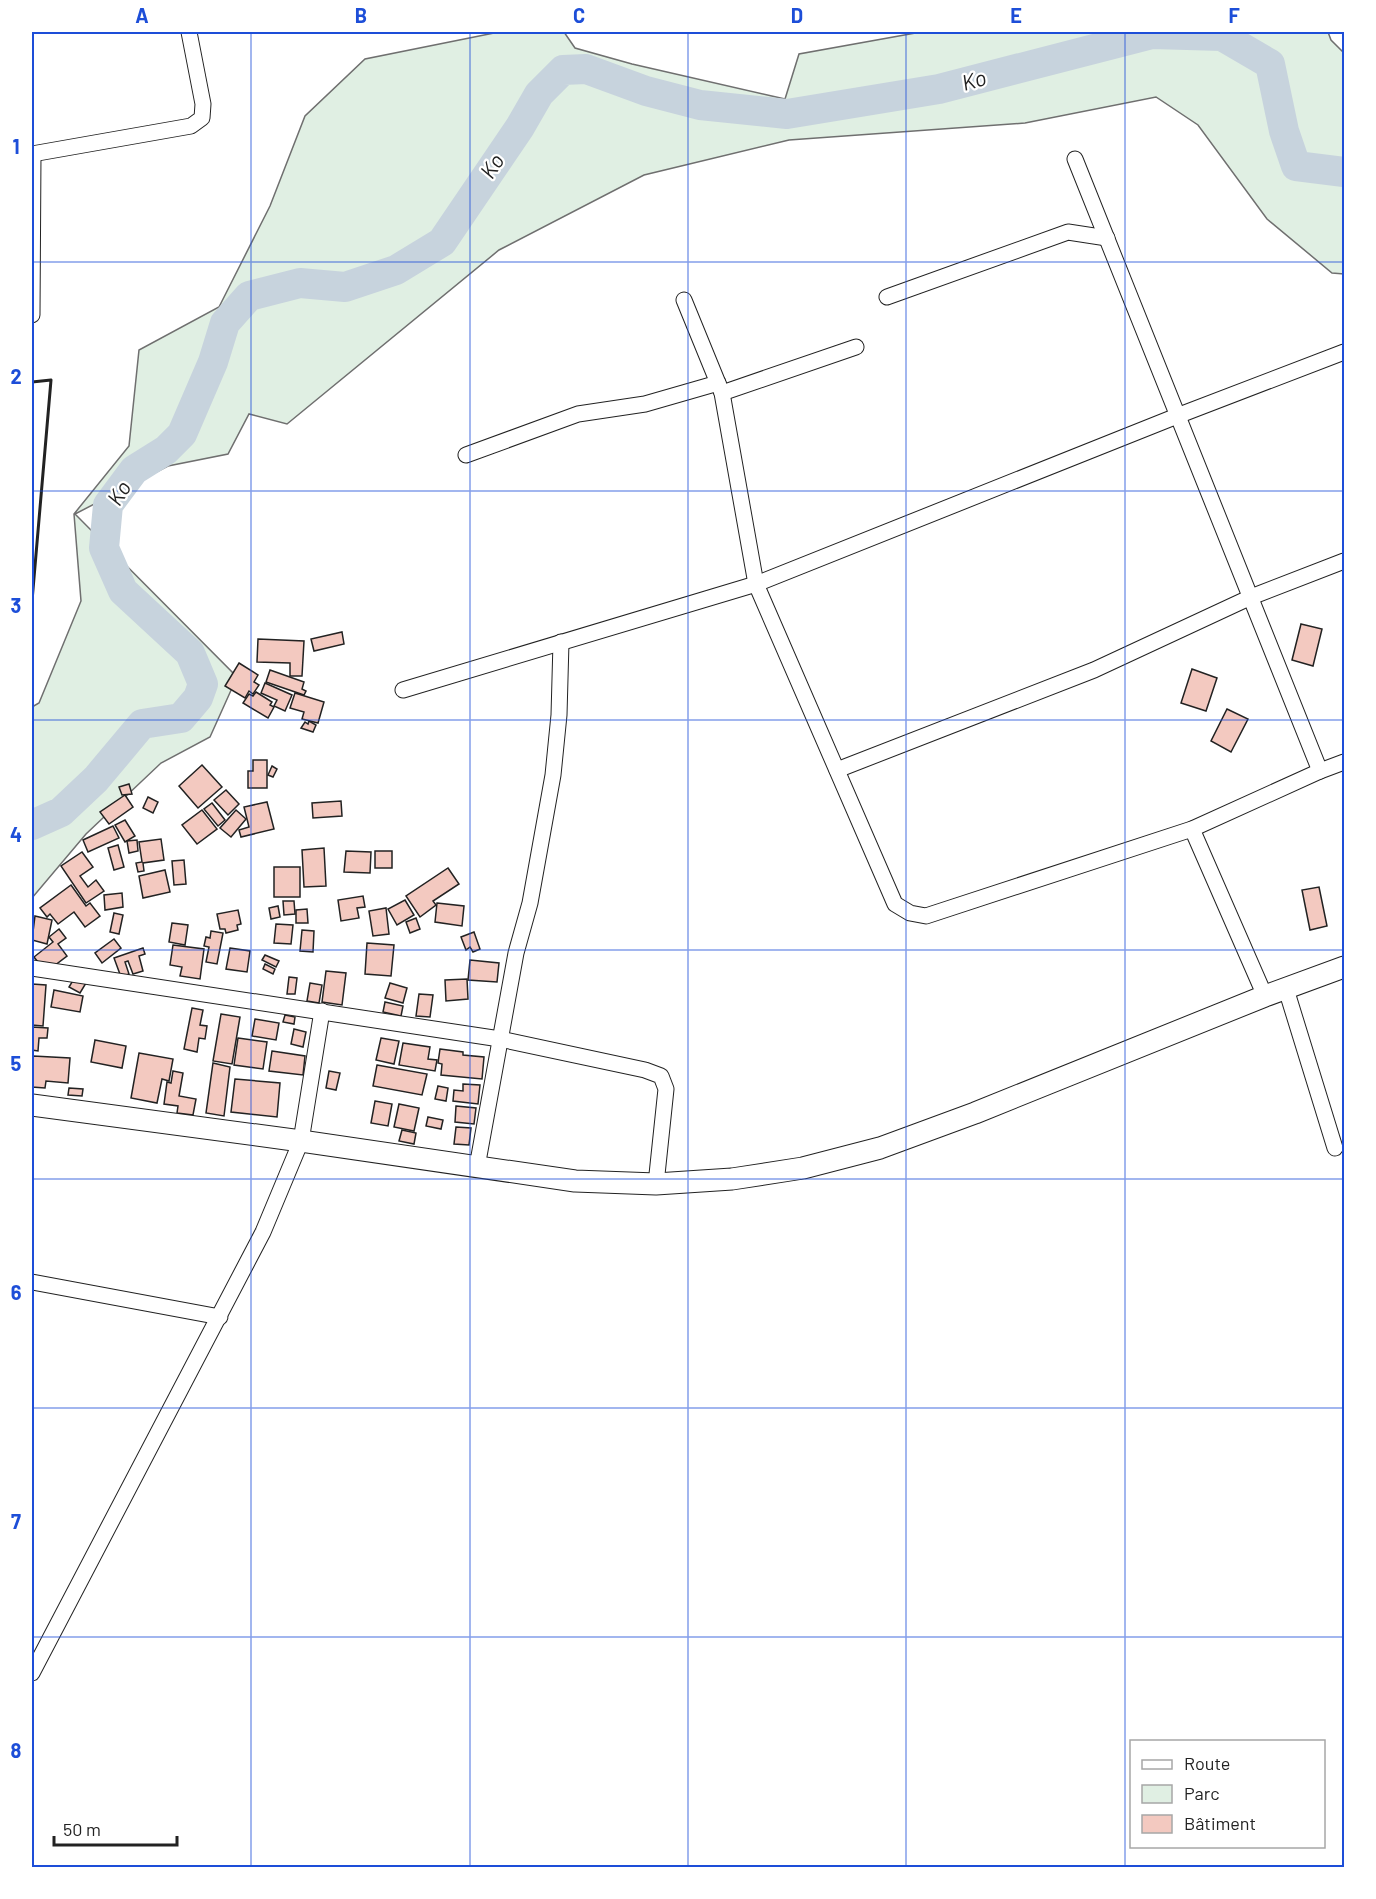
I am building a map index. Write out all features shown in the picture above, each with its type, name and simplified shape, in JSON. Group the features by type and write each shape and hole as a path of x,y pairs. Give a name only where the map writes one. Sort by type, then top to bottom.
{"main road":[{"path":"32,1105 575,1181 656,1184 732,1179 803,1168 880,1148 975,1113 1264,996 1344,967"}],"street":[{"path":"32,315 32,154 191,126 202,118 203,104 189,32"},
{"path":"1075,159 1320,771"},
{"path":"886,297 1068,232 1107,238"},
{"path":"684,300 720,388 756,584 895,904 910,913 926,916 1192,829 1344,762"},
{"path":"466,455 578,414 645,404 720,388 856,347"},
{"path":"403,690 756,584 1344,352"},
{"path":"837,771 1094,670 1251,597 1344,561"},
{"path":"477,1167 516,953 530,903 553,775 559,715 561,642"},
{"path":"1192,829 1264,996"},
{"path":"32,968 500,1039 645,1070 661,1076 666,1089 656,1184"},
{"path":"1286,988 1335,1148"},
{"path":"32,1673 263,1232 301,1141 322,1011"},
{"path":"32,1282 220,1317"}],"green space":[{"path":"499,32 564,32 575,48 632,64 785,99 799,54 921,32 1328,32 1331,40 1344,53 1344,274 1332,273 1267,219 1198,125 1156,97 1025,123 789,140 644,175 499,250 287,424 249,414 228,454 168,466 75,514 237,677 210,737 161,763 86,834 32,898 32,707 39,703 81,601 74,514 129,446 139,350 219,307 270,206 305,116 365,59"}],"building":[{"path":"1301,624 1322,629 1313,666 1292,660"},
{"path":"342,632 344,644 314,651 311,639"},
{"path":"258,639 304,641 302,676 290,676 290,663 257,662"},
{"path":"239,663 258,675 254,682 259,685 253,694 249,691 245,698 225,686"},
{"path":"1192,669 1217,678 1206,711 1181,703"},
{"path":"270,670 304,682 302,689 306,691 304,695 266,682"},
{"path":"265,683 292,695 285,711 274,706 277,700 261,693"},
{"path":"256,692 272,702 270,705 274,707 268,718 243,703 249,694 253,696"},
{"path":"295,693 324,702 318,723 302,719 304,712 290,708"},
{"path":"1227,709 1248,719 1231,752 1211,741"},
{"path":"309,721 316,725 313,732 301,728 305,722 308,724"},
{"path":"253,760 267,760 267,788 248,788 248,771 253,771"},
{"path":"202,765 222,787 198,808 179,786"},
{"path":"272,766 277,769 273,777 268,775"},
{"path":"129,784 132,794 122,795 119,787"},
{"path":"226,790 239,804 228,815 214,800"},
{"path":"125,795 133,807 109,824 100,812"},
{"path":"148,797 158,802 153,813 143,808"},
{"path":"341,801 342,816 313,818 312,803"},
{"path":"267,802 274,829 241,837 239,830 249,827 244,807"},
{"path":"212,803 225,820 218,826 204,809"},
{"path":"202,810 217,829 197,844 182,825"},
{"path":"236,810 246,819 231,837 220,828"},
{"path":"125,820 135,836 125,842 115,825"},
{"path":"113,826 119,838 88,852 83,840"},
{"path":"161,839 164,860 143,863 144,871 138,872 136,863 142,862 139,842"},
{"path":"137,840 138,851 129,853 127,841"},
{"path":"118,845 124,867 114,870 108,848"},
{"path":"324,848 326,886 304,887 302,850"},
{"path":"346,851 371,852 370,873 344,872"},
{"path":"375,851 392,851 392,868 375,868"},
{"path":"82,852 93,867 80,876 88,887 96,880 104,891 86,903 61,866"},
{"path":"184,860 186,884 174,885 172,861"},
{"path":"274,867 300,867 300,897 274,897"},
{"path":"448,868 459,884 433,901 436,905 420,917 406,896"},
{"path":"165,870 170,892 143,898 139,876"},
{"path":"71,885 86,906 90,903 100,916 85,927 74,912 58,924 50,914 47,917 40,908"},
{"path":"1319,887 1327,926 1310,930 1302,890"},
{"path":"122,893 123,907 105,910 104,895"},
{"path":"363,896 365,907 357,908 359,918 341,921 338,900"},
{"path":"405,900 414,915 397,925 388,909"},
{"path":"283,901 294,901 295,914 284,915"},
{"path":"437,903 464,906 462,926 435,922"},
{"path":"278,906 280,917 271,919 269,908"},
{"path":"386,908 389,934 373,936 369,911"},
{"path":"307,909 308,923 296,923 296,910"},
{"path":"238,910 241,924 237,925 238,930 226,933 225,929 220,929 217,914"},
{"path":"114,913 123,915 119,934 110,932"},
{"path":"35,916 52,920 47,944 32,940"},
{"path":"416,918 420,929 410,933 406,922"},
{"path":"172,923 188,925 185,945 169,942"},
{"path":"276,924 293,925 291,944 274,943"},
{"path":"59,929 66,938 58,944 67,956 46,972 34,957 53,942 49,937"},
{"path":"302,930 314,931 313,952 300,951"},
{"path":"211,931 223,933 217,964 206,962 209,947 204,946 206,937 210,938"},
{"path":"474,932 480,949 473,952 470,947 466,950 461,937"},
{"path":"114,939 121,948 102,963 95,953"},
{"path":"367,943 394,945 391,976 365,974"},
{"path":"173,945 204,949 200,979 180,976 182,967 170,965"},
{"path":"143,948 145,954 139,956 143,971 133,974 128,961 125,962 129,974 121,977 114,958"},
{"path":"230,948 250,951 247,972 226,969"},
{"path":"265,955 279,961 276,967 262,960"},
{"path":"470,960 499,963 497,982 468,980"},
{"path":"265,964 275,969 273,974 263,969"},
{"path":"326,971 346,973 342,1005 322,1002"},
{"path":"75,977 86,983 80,993 69,987"},
{"path":"289,977 297,978 295,994 287,994"},
{"path":"467,979 468,999 446,1001 445,980"},
{"path":"310,983 322,985 319,1003 307,1001"},
{"path":"390,983 407,988 403,1003 385,998"},
{"path":"32,984 46,985 43,1026 32,1025"},
{"path":"54,990 83,996 80,1012 51,1007"},
{"path":"419,994 433,995 430,1017 416,1016"},
{"path":"385,1002 403,1006 401,1016 383,1012"},
{"path":"192,1008 203,1010 200,1025 207,1026 205,1039 199,1038 197,1052 184,1049"},
{"path":"221,1014 240,1017 232,1064 213,1061"},
{"path":"285,1015 295,1017 294,1024 283,1022"},
{"path":"255,1019 279,1023 276,1040 252,1036"},
{"path":"32,1027 48,1028 47,1038 39,1038 38,1051 32,1050"},
{"path":"294,1029 306,1032 303,1047 291,1044"},
{"path":"238,1038 267,1042 263,1069 234,1065"},
{"path":"381,1038 399,1041 394,1064 376,1060"},
{"path":"95,1040 126,1046 122,1068 91,1062"},
{"path":"403,1043 430,1047 428,1059 437,1060 435,1071 399,1065"},
{"path":"440,1049 484,1057 482,1079 441,1075 442,1064 438,1063"},
{"path":"272,1051 305,1056 303,1075 269,1071"},
{"path":"139,1053 173,1059 169,1081 162,1079 157,1103 131,1098"},
{"path":"33,1056 70,1058 68,1083 46,1081 45,1088 32,1087"},
{"path":"213,1063 230,1067 224,1116 206,1113"},
{"path":"377,1065 427,1074 422,1095 373,1086"},
{"path":"173,1071 183,1073 179,1096 196,1099 193,1115 177,1113 178,1106 164,1104 167,1082 171,1083"},
{"path":"329,1071 340,1073 336,1090 326,1088"},
{"path":"235,1079 280,1083 277,1117 231,1112"},
{"path":"463,1084 480,1085 478,1104 453,1101 454,1090 463,1091"},
{"path":"438,1086 448,1088 446,1101 435,1099"},
{"path":"69,1088 83,1089 82,1096 68,1095"},
{"path":"375,1101 392,1104 388,1126 371,1123"},
{"path":"399,1104 419,1108 414,1131 394,1127"},
{"path":"456,1106 476,1108 474,1124 455,1122"},
{"path":"428,1117 443,1120 441,1129 426,1126"},
{"path":"456,1127 471,1128 469,1145 454,1144"},
{"path":"402,1130 416,1133 414,1144 399,1141"}],"waterway":[{"name":"Ko","path":"32,825 61,812 96,779 142,724 181,718 198,698 203,684 190,653 123,591 104,548 108,505 134,470 166,450 182,434 213,362 225,323 249,296 300,283 345,287 396,270 442,242 520,127 539,94 563,70 586,69 646,91 700,105 787,114 939,89 1152,34 1222,36 1270,64 1284,131 1296,166 1344,172"}],"wall":[{"path":"32,382 51,380 32,601"}]}
